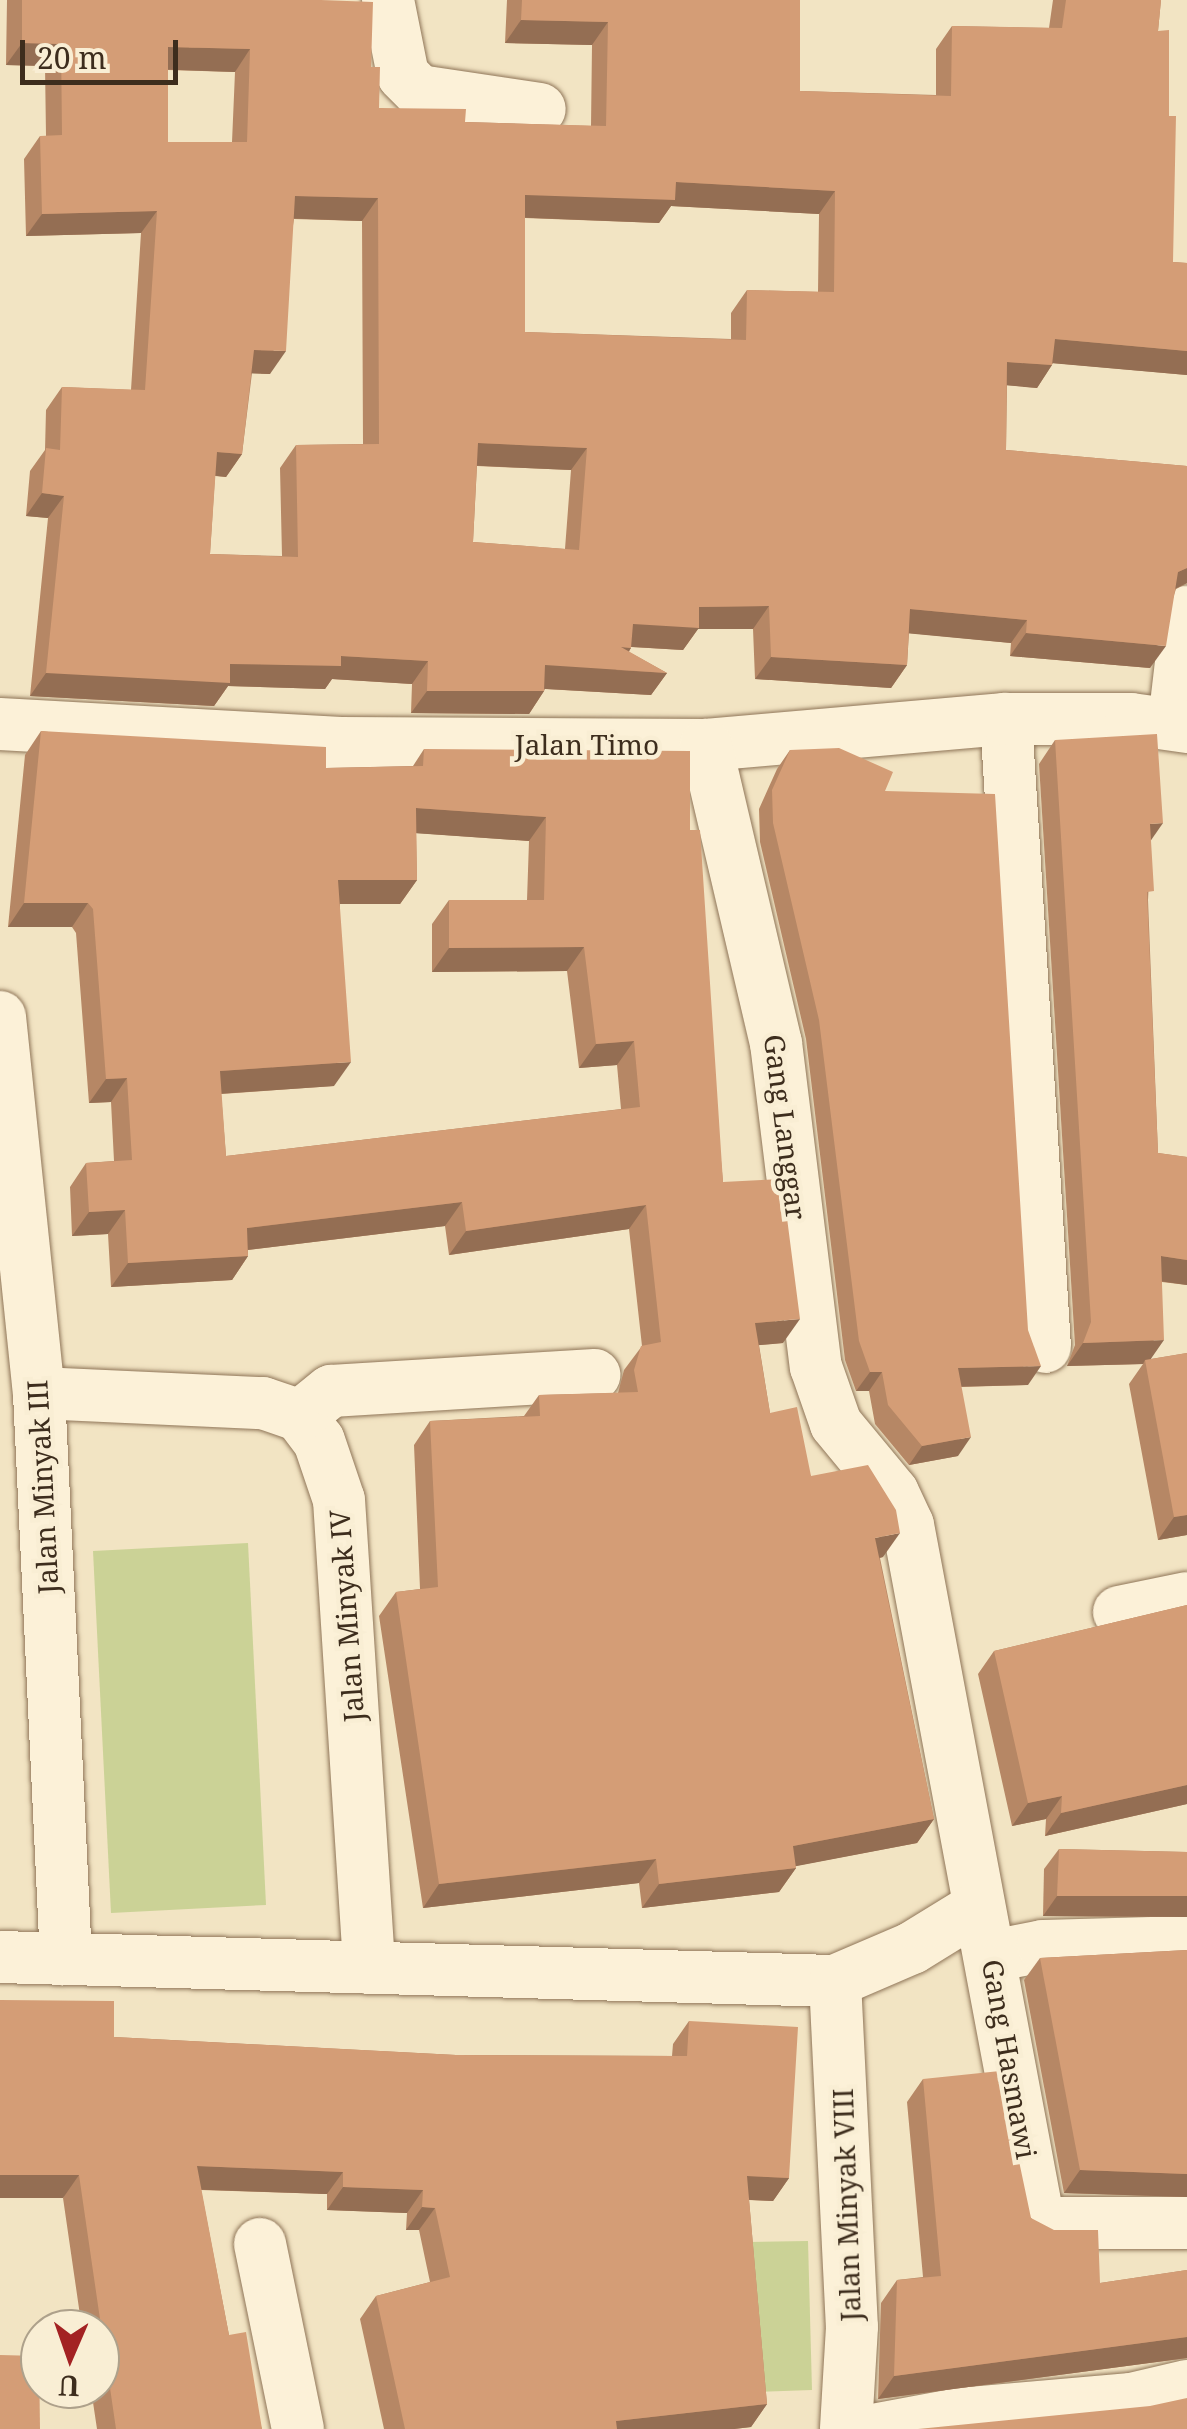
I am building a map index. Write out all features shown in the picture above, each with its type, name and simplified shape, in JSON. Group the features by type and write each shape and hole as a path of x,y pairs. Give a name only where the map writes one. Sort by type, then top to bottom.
{"street":[{"path":"388,0 403,75 419,91 540,109"},
{"name":"Jalan Timo","path":"0,724 340,742 706,745 1006,719 1180,724 1187,612"},
{"path":"1006,719 1045,1347"},
{"name":"Gang Langgar","path":"706,745 773,1026 816,1366 836,1424 893,1493 908,1526 985,1932"},
{"name":"Jalan Minyak III","path":"0,1017 39,1393 66,1959"},
{"path":"39,1393 263,1403 300,1416 331,1392 595,1376"},
{"name":"Jalan Minyak IV","path":"300,1416 319,1441 338,1500 369,1968"},
{"path":"1119,1612 1187,1598"},
{"path":"0,1958 835,1981 912,1948 985,1932 1043,1946 1187,1942"},
{"name":"Gang Hasmawi","path":"985,1932 1039,2222 1187,2223"},
{"name":"Jalan Minyak VIII","path":"835,1981 852,2327 846,2429"},
{"path":"260,2244 298,2429"},
{"path":"878,2429 959,2414 1131,2399 1187,2386"}],"green space":[{"path":"248,1543 266,1905 111,1913 93,1551"},
{"path":"808,2241 812,2390 752,2392 748,2242"}],"building":[{"path":"22,0 373,2 371,67 380,67 379,108 466,109 465,122 606,126 608,22 521,20 522,0 800,0 800,91 951,96 952,26 1062,28 1066,0 1161,0 1158,31 1169,30 1169,116 1176,116 1173,262 1187,263 1187,351 1055,339 1052,365 1007,362 1006,450 1187,466 1187,568 1178,572 1166,646 1026,633 1027,620 910,609 907,665 771,657 769,606 699,607 699,628 633,624 631,648 621,647 667,673 545,665 544,691 427,691 428,661 341,656 341,666 230,664 230,683 46,673 64,496 42,493 46,448 60,450 62,387 145,390 157,211 42,214 40,136 62,135 61,44 22,43","holes":["168,47 250,49 247,142 168,142","676,182 835,191 834,292 747,290 746,340 525,332 525,195 675,200","295,196 378,198 379,444 296,445 298,557 210,554 217,452 242,454 254,350 286,351","478,443 587,448 579,550 473,542"]},
{"path":"41,731 326,747 326,768 423,766 424,749 690,751 690,830 700,830 723,1182 782,1179 800,1319 755,1323 770,1413 797,1407 811,1476 868,1465 896,1510 900,1533 875,1538 934,1819 793,1846 796,1868 659,1884 656,1859 439,1884 396,1592 438,1587 430,1421 540,1416 539,1395 638,1392 634,1370 641,1346 661,1342 646,1205 466,1231 462,1202 247,1228 248,1256 128,1263 125,1210 89,1212 86,1163 132,1160 127,1078 106,1079 93,909 88,903 24,903","holes":["416,808 546,817 544,900 449,900 449,948 584,947 596,1044 634,1041 640,1107 226,1156 220,1071 351,1062 338,880 417,880"]},
{"path":"1157,734 1163,823 1150,824 1154,891 1147,892 1158,1153 1187,1157 1187,1260 1161,1256 1164,1340 1083,1343 1091,1322 1055,740"},
{"path":"839,748 893,772 885,791 995,794 1028,1330 1041,1366 958,1368 971,1437 922,1446 888,1405 882,1372 870,1372 859,1341 819,1020 773,823 772,790 790,750"},
{"path":"1187,1353 1187,1515 1174,1517 1145,1360"},
{"path":"1187,1605 1187,1785 1061,1813 1062,1796 1028,1803 994,1651"},
{"path":"1059,1849 1187,1852 1187,1896 1057,1896"},
{"path":"1187,1950 1187,2174 1080,2170 1040,1958"},
{"path":"0,2000 114,2001 114,2037 456,2055 687,2056 689,2021 798,2027 789,2178 747,2176 767,2404 616,2421 617,2429 405,2429 376,2296 450,2277 435,2208 422,2207 423,2190 343,2187 343,2172 197,2166 229,2335 246,2332 262,2429 116,2429 113,2409 120,2409 120,2309 99,2309 79,2175 0,2175"},
{"path":"1000,2071 1031,2218 1054,2230 1098,2230 1100,2283 1187,2270 1187,2337 894,2376 897,2280 941,2276 923,2079"},
{"path":"0,2355 20,2356 20,2409 40,2409 40,2429 0,2429"},
{"path":"1187,2398 1187,2429 918,2429 1150,2406"}]}
